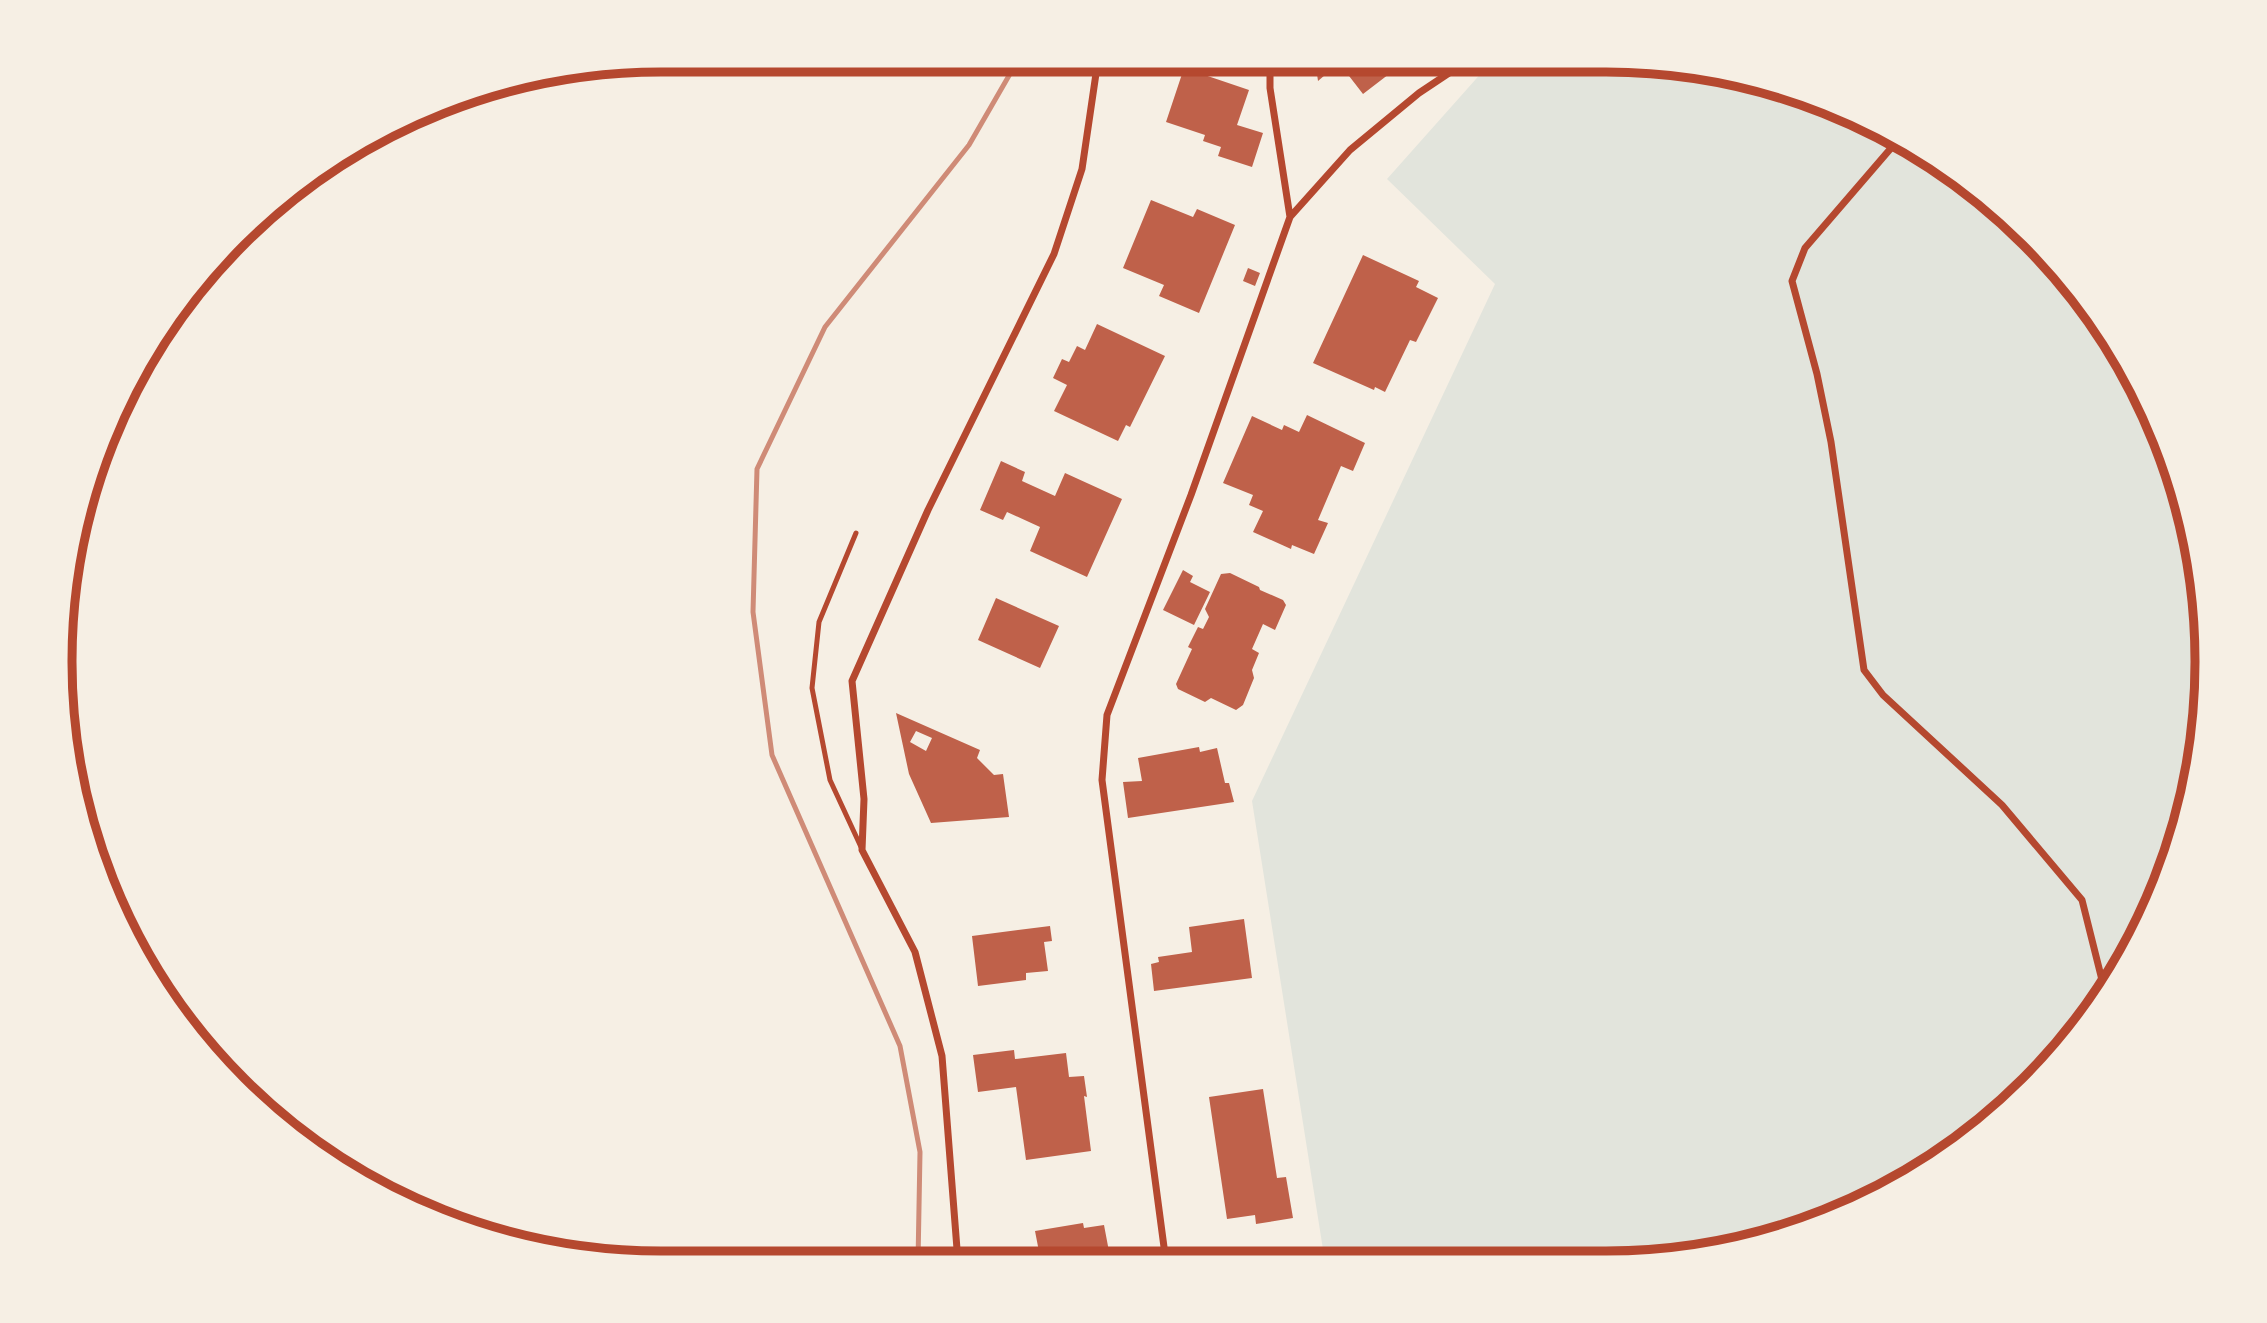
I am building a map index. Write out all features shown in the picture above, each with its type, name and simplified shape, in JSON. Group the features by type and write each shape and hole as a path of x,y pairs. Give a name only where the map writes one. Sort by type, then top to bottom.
{"street":[{"path":"957,1251 942,1056 915,952 862,850 864,799 852,681 928,510 1054,254 1082,169 1096,72"},
{"path":"1270,72 1270,88 1290,217"},
{"path":"1165,1251 1102,780 1107,715 1191,495 1290,217 1350,150 1419,93 1450,72"},
{"path":"1892,147 1805,248 1792,281 1817,374 1831,442 1864,670 1883,695 2002,805 2082,900 2102,979"}],"lane":[{"path":"856,533 819,622 812,688 830,780 862,850"}],"shaded area":[{"path":"1482,72 1644,73 1721,83 1795,103 1866,133 1933,171 1965,194 2023,244 2073,302 2096,334 2134,401 2150,436 2164,472 2184,546 2194,623 2195,662 2194,700 2184,777 2164,851 2150,887 2116,956 2096,989 2073,1021 2023,1079 1965,1129 1933,1152 1866,1190 1831,1206 1795,1220 1721,1240 1644,1250 1323,1251 1252,801 1495,284 1387,179"}],"building":[{"path":"1183,72 1196,72 1249,90 1237,125 1263,133 1252,167 1218,156 1221,147 1203,141 1205,135 1166,122"},
{"path":"1317,72 1328,72 1318,81"},
{"path":"1346,72 1392,72 1363,94"},
{"path":"1151,200 1193,217 1197,209 1235,225 1199,313 1159,296 1164,285 1123,268"},
{"path":"1363,255 1419,281 1416,287 1438,298 1416,342 1410,340 1385,392 1375,387 1374,390 1313,363"},
{"path":"1248,268 1260,273 1255,286 1243,281"},
{"path":"1097,324 1165,356 1130,427 1126,425 1118,441 1054,411 1067,385 1053,378 1062,359 1069,362 1077,346 1085,350"},
{"path":"1307,415 1365,443 1353,471 1341,466 1318,520 1328,523 1314,554 1292,545 1291,549 1253,532 1263,511 1249,505 1253,495 1223,483 1252,416 1282,430 1284,425 1299,432"},
{"path":"1001,461 1025,472 1022,481 1055,496 1065,473 1122,499 1087,577 1030,551 1040,527 1007,512 1003,520 980,510"},
{"path":"1183,570 1193,576 1190,582 1210,592 1194,625 1163,610"},
{"path":"1230,573 1283,600 1286,605 1275,630 1263,624 1252,649 1259,653 1252,670 1254,678 1243,705 1236,710 1211,698 1205,702 1178,689 1176,684 1192,649 1188,647 1198,627 1203,629 1209,617 1205,609 1221,574"},
{"path":"996,598 1059,626 1040,668 978,640"},
{"path":"896,713 980,750 977,758 994,775 1003,774 1009,817 931,823 909,774","holes":["916,731 932,738 926,751 910,742"]},
{"path":"1199,747 1200,752 1217,748 1225,783 1229,783 1234,802 1128,818 1123,782 1142,781 1138,758"},
{"path":"1244,919 1252,978 1154,991 1151,964 1159,962 1158,957 1192,952 1189,927"},
{"path":"1050,926 1052,941 1044,942 1048,971 1026,973 1026,980 978,986 972,936"},
{"path":"1014,1050 1015,1059 1066,1053 1069,1077 1084,1076 1091,1151 1026,1160 1016,1087 978,1092 973,1055"},
{"path":"1263,1089 1277,1178 1286,1177 1293,1218 1256,1224 1255,1215 1227,1219 1209,1097"},
{"path":"1083,1223 1084,1228 1104,1225 1109,1251 1039,1251 1035,1231"}],"railway":[{"path":"918,1251 920,1152 900,1046 772,755 753,612 757,469 825,327 969,145 1011,72"}]}
